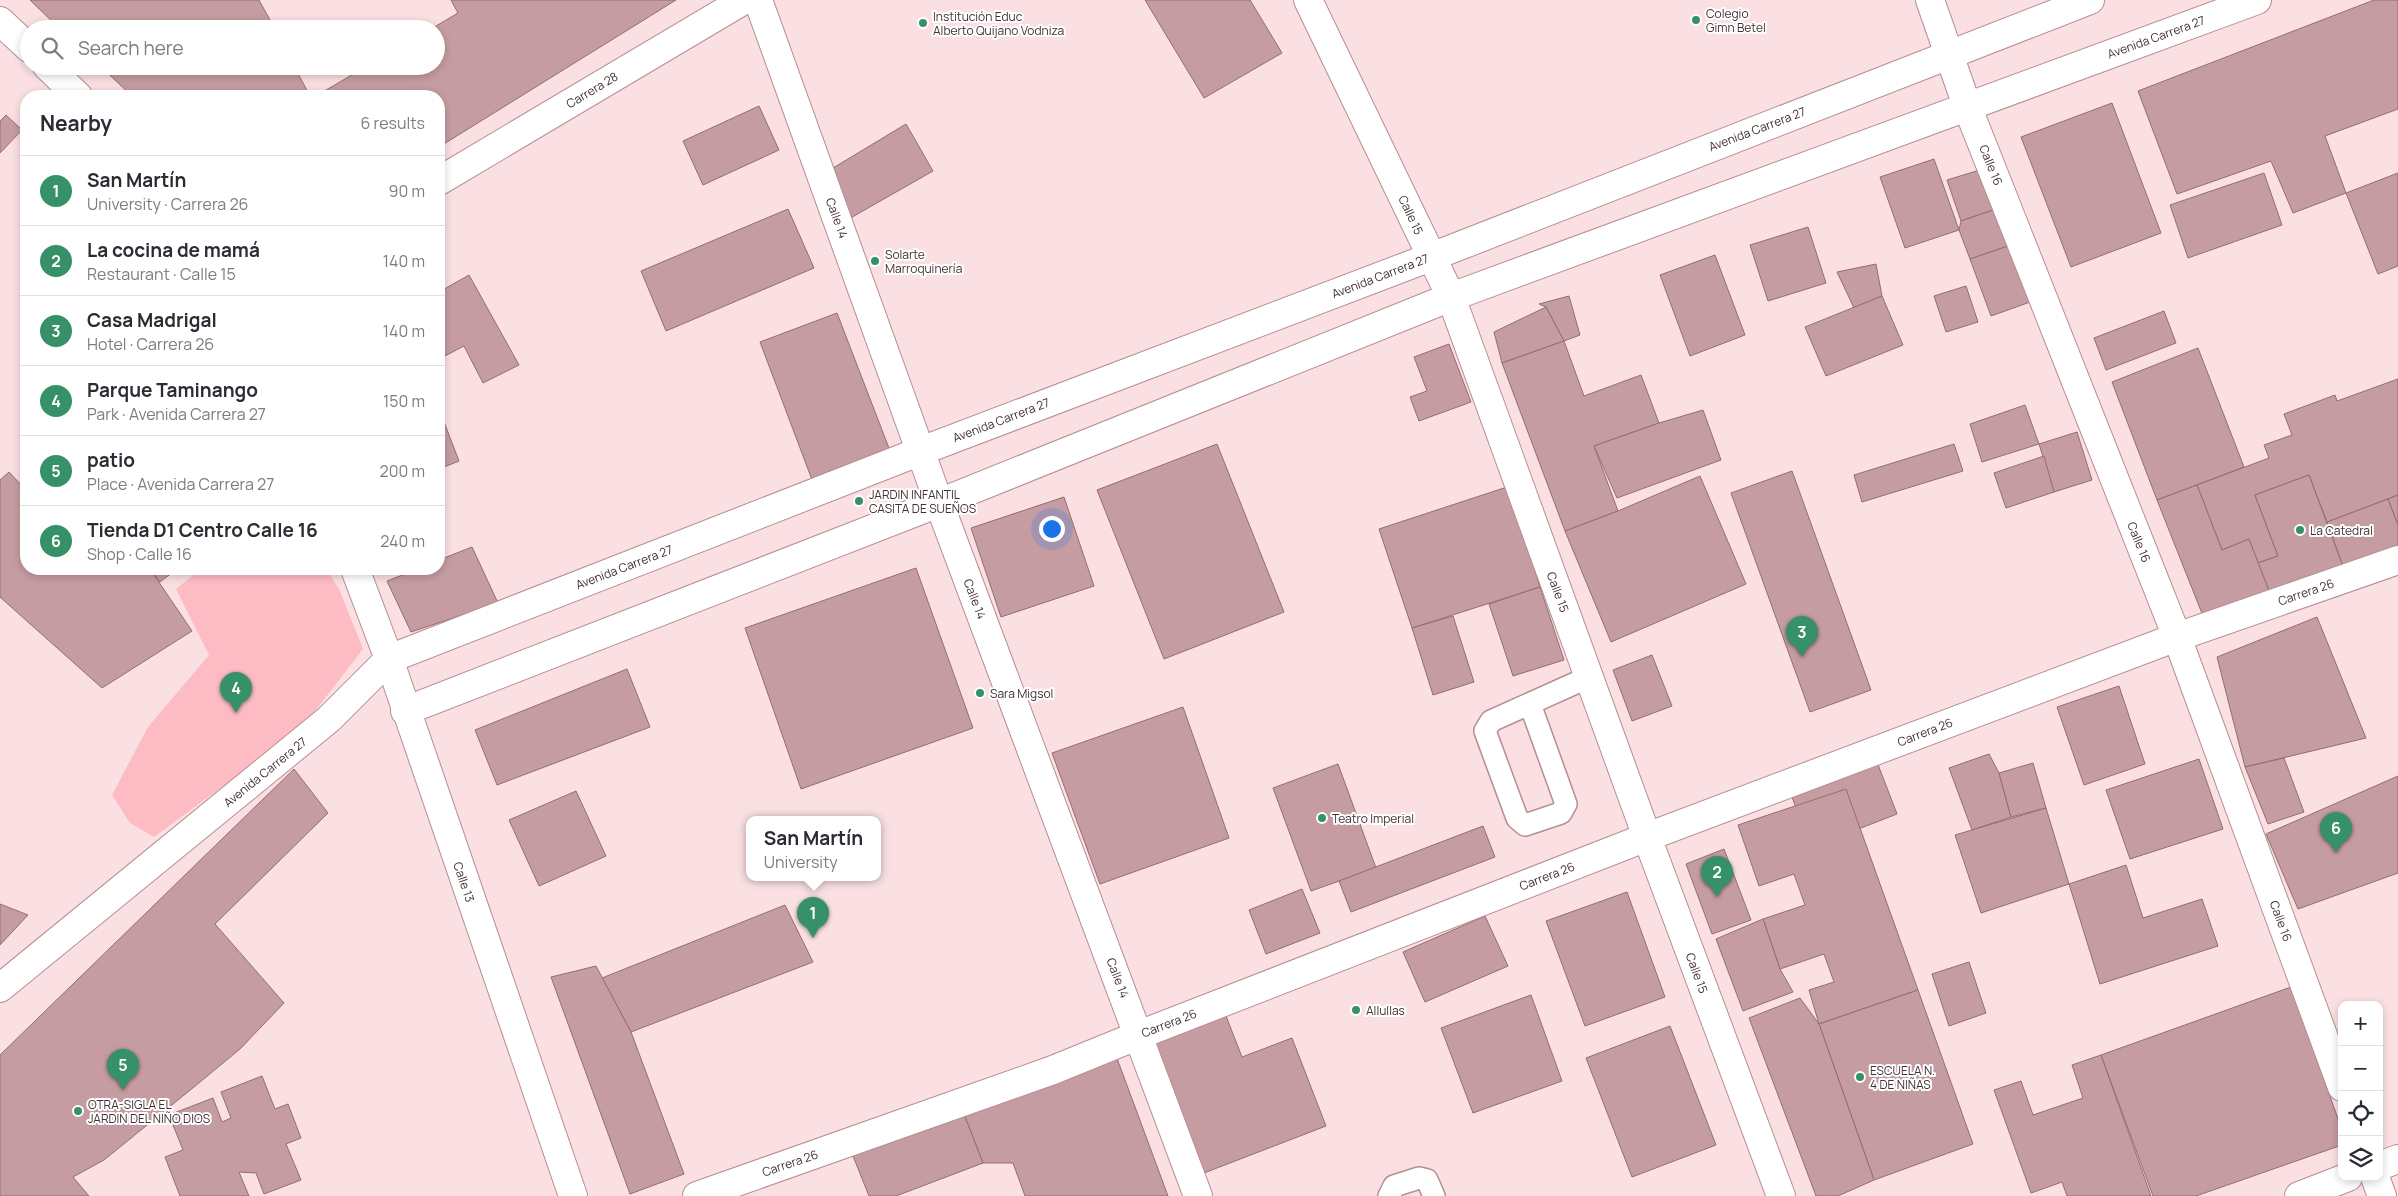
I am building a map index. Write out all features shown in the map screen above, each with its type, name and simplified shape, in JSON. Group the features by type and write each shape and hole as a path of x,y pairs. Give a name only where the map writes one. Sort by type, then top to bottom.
{"street":[{"name":"Carrera 28","path":"445,177 744,0"},
{"name":"Calle 14","path":"758,0 939,503 1198,1196"},
{"name":"Calle 15","path":"1308,0 1451,297 1647,837 1781,1196"},
{"name":"Calle 16","path":"1930,0 1967,106 2176,637 2338,1076"},
{"name":"Avenida Carrera 27","path":"0,988 329,719 389,659 921,451 1431,257 2090,0"},
{"name":"Avenida Carrera 27","path":"405,712 939,503 1451,297 2257,0"},
{"path":"0,21 20,40"},
{"path":"56,75 72,90"},
{"name":"Carrera 26","path":"697,1196 1053,1070 1647,837 2176,637 2398,560"},
{"name":"Calle 13","path":"357,575 389,659 405,712 573,1196"},
{"path":"2383,1165 2398,1159"},
{"path":"2299,1196 2338,1181"},
{"path":"2376,1181 2382,1196"}],"lane":[{"path":"1530,704 1566,804 1561,813 1525,825 1517,818 1485,731 1491,721 1589,678"},
{"path":"1389,1196 1394,1186 1419,1178 1427,1180 1434,1196"}],"shaded area":[{"path":"194,575 330,575 339,589 363,649 302,728 154,837 130,823 112,795 148,727 209,655 176,589"}],"building":[{"path":"30,0 259,0 270,20 51,20"},
{"path":"451,0 676,0 445,143 445,90 326,90 352,75 445,75 445,21 458,13"},
{"path":"1145,0 1250,0 1282,53 1204,98"},
{"path":"2374,0 2398,0 2398,109 2325,136 2346,193 2293,213 2271,161 2177,194 2138,91"},
{"path":"110,75 299,75 307,90 126,90"},
{"path":"2112,103 2161,233 2071,267 2021,137"},
{"path":"759,106 779,150 703,185 683,141"},
{"path":"6,115 20,128 20,132 0,153 0,121"},
{"path":"906,124 933,171 847,220 828,171"},
{"path":"1934,159 1959,230 1905,248 1880,177"},
{"path":"1983,169 1996,209 1961,221 1947,180"},
{"path":"2264,173 2282,225 2188,258 2170,205"},
{"path":"2398,173 2398,266 2378,274 2346,193"},
{"path":"788,209 814,268 666,331 641,271"},
{"path":"1996,209 2011,245 1970,259 1959,230 1961,221"},
{"path":"1808,227 1826,283 1768,301 1750,245"},
{"path":"2011,245 2033,301 1991,316 1970,259"},
{"path":"1715,255 1745,335 1690,356 1660,275"},
{"path":"1876,264 1882,296 1854,308 1837,272"},
{"path":"469,275 519,365 483,383 464,346 445,356 445,289"},
{"path":"1966,286 1978,322 1946,332 1934,296"},
{"path":"1569,296 1580,335 1564,341 1546,307 1539,304"},
{"path":"1882,296 1903,345 1826,376 1805,327"},
{"path":"1546,307 1564,341 1502,363 1494,332"},
{"path":"2164,311 2176,343 2106,370 2094,338"},
{"path":"837,313 892,456 814,485 760,342"},
{"path":"1564,341 1584,396 1641,375 1659,423 1594,446 1618,511 1565,531 1502,363"},
{"path":"1449,344 1471,402 1419,421 1410,397 1427,391 1414,357"},
{"path":"2198,348 2244,467 2157,500 2112,382"},
{"path":"2398,379 2398,495 2327,522 2309,475 2255,495 2278,556 2258,563 2249,539 2222,550 2197,485 2269,458 2264,445 2292,435 2284,414 2335,395 2337,401"},
{"path":"2025,405 2039,444 1982,462 1970,424"},
{"path":"1703,410 1721,460 1617,498 1594,446"},
{"path":"445,425 459,461 445,467"},
{"path":"2077,432 2092,480 2054,492 2039,444"},
{"path":"1217,444 1284,612 1164,659 1097,490"},
{"path":"1954,444 1963,471 1862,502 1854,475"},
{"path":"2044,456 2054,492 2006,508 1994,473"},
{"path":"1792,471 1871,690 1810,712 1731,493"},
{"path":"9,472 20,484 20,575 154,575 192,631 102,688 0,597 0,480"},
{"path":"2309,475 2344,569 2271,596 2258,563 2278,556 2255,495"},
{"path":"1700,476 1746,584 1611,642 1565,531"},
{"path":"2197,485 2222,550 2249,539 2271,596 2205,621 2157,500"},
{"path":"1510,486 1540,587 1412,628 1379,529"},
{"path":"2398,495 2398,525 2388,499"},
{"path":"1064,497 1094,586 1001,617 971,528"},
{"path":"2388,499 2398,525 2398,549 2344,569 2327,522"},
{"path":"472,547 498,603 411,632 387,581 402,575 445,575 445,558"},
{"path":"916,568 973,728 801,789 745,628"},
{"path":"155,575 169,575 160,582"},
{"path":"1540,587 1564,660 1513,676 1489,604"},
{"path":"1453,616 1474,682 1433,695 1412,628"},
{"path":"2317,617 2366,738 2245,767 2217,657"},
{"path":"1652,655 1672,706 1632,721 1613,670"},
{"path":"627,669 650,727 497,785 475,730"},
{"path":"2119,686 2145,764 2084,785 2057,707"},
{"path":"1183,707 1229,838 1100,884 1052,753"},
{"path":"1989,754 1999,773 2011,817 1972,830 1949,768"},
{"path":"2284,758 2304,812 2268,824 2245,767"},
{"path":"2199,759 2223,829 2130,859 2106,790"},
{"path":"1877,762 1897,814 1812,847 1791,795"},
{"path":"2033,763 2046,808 2011,817 1999,773"},
{"path":"1338,764 1376,868 1311,891 1273,788"},
{"path":"294,769 328,813 215,924 284,1003 240,1049 194,1087 104,1160 73,1177 89,1196 0,1196 0,1055"},
{"path":"2398,776 2398,873 2298,909 2266,834"},
{"path":"1846,789 1918,990 1819,1024 1809,990 1834,982 1824,954 1780,969 1763,919 1805,905 1794,874 1759,886 1738,825"},
{"path":"576,791 606,856 539,886 509,820"},
{"path":"2046,808 2069,884 1981,913 1955,835"},
{"path":"1483,826 1495,857 1351,912 1339,881"},
{"path":"1724,849 1751,920 1712,934 1686,864"},
{"path":"2126,865 2143,918 2202,899 2218,946 2100,984 2069,884"},
{"path":"1302,889 1320,933 1266,954 1249,910"},
{"path":"1627,892 1665,997 1585,1026 1546,921"},
{"path":"0,904 28,915 0,945"},
{"path":"785,905 813,962 631,1032 602,978"},
{"path":"1485,916 1508,966 1425,1002 1403,952"},
{"path":"1763,919 1780,969 1793,992 1743,1011 1716,939"},
{"path":"1969,962 1986,1013 1949,1026 1932,974"},
{"path":"596,966 631,1032 684,1174 630,1194 551,977"},
{"path":"2291,987 2338,1119 2338,1146 2196,1196 2153,1196 2101,1055"},
{"path":"1918,990 1973,1144 1874,1180 1819,1024"},
{"path":"1531,995 1562,1081 1473,1113 1441,1028"},
{"path":"1800,998 1819,1024 1874,1180 1838,1196 1816,1196 1749,1018"},
{"path":"1226,1016 1242,1057 1292,1038 1326,1126 1204,1173 1154,1043"},
{"path":"1670,1026 1716,1145 1632,1177 1586,1058"},
{"path":"1115,1053 1168,1196 1025,1196 1013,1163 983,1163 962,1109"},
{"path":"2101,1055 2151,1196 2067,1196 2062,1182 2031,1193 1994,1090 2021,1081 2033,1115 2083,1098 2072,1065"},
{"path":"262,1076 275,1109 288,1104 301,1138 286,1144 301,1180 264,1194 256,1173 239,1172 249,1196 180,1196 165,1157 183,1150 169,1115 213,1098 222,1122 231,1118 221,1092"},
{"path":"962,1109 983,1163 896,1196 869,1196 851,1151"}],"place":[{"name":"Colegio Gimn Betel","path":"1696,20"},
{"name":"Institución Educ Alberto Quijano Vodniza","path":"923,23"},
{"name":"Solarte Marroquinería","path":"875,261"},
{"name":"JARDIN INFANTIL CASITA DE SUEÑOS","path":"859,501"},
{"name":"La Catedral","path":"2300,530"},
{"name":"Casa Madrigal","path":"1802,657"},
{"name":"Sara Migsol","path":"980,693"},
{"name":"Parque Taminango","path":"236,713"},
{"name":"Teatro Imperial","path":"1322,818"},
{"name":"Tienda D1 Centro Calle 16","path":"2336,853"},
{"name":"La cocina de mamá","path":"1717,897"},
{"name":"San Martín","path":"813,938"},
{"name":"Allullas","path":"1356,1010"},
{"name":"ESCUELA N. 4 DE NIÑAS","path":"1860,1077"},
{"name":"patio","path":"123,1090"},
{"name":"OTRA-SIGLA EL JARDIN DEL NIÑO DIOS","path":"78,1111"}]}
